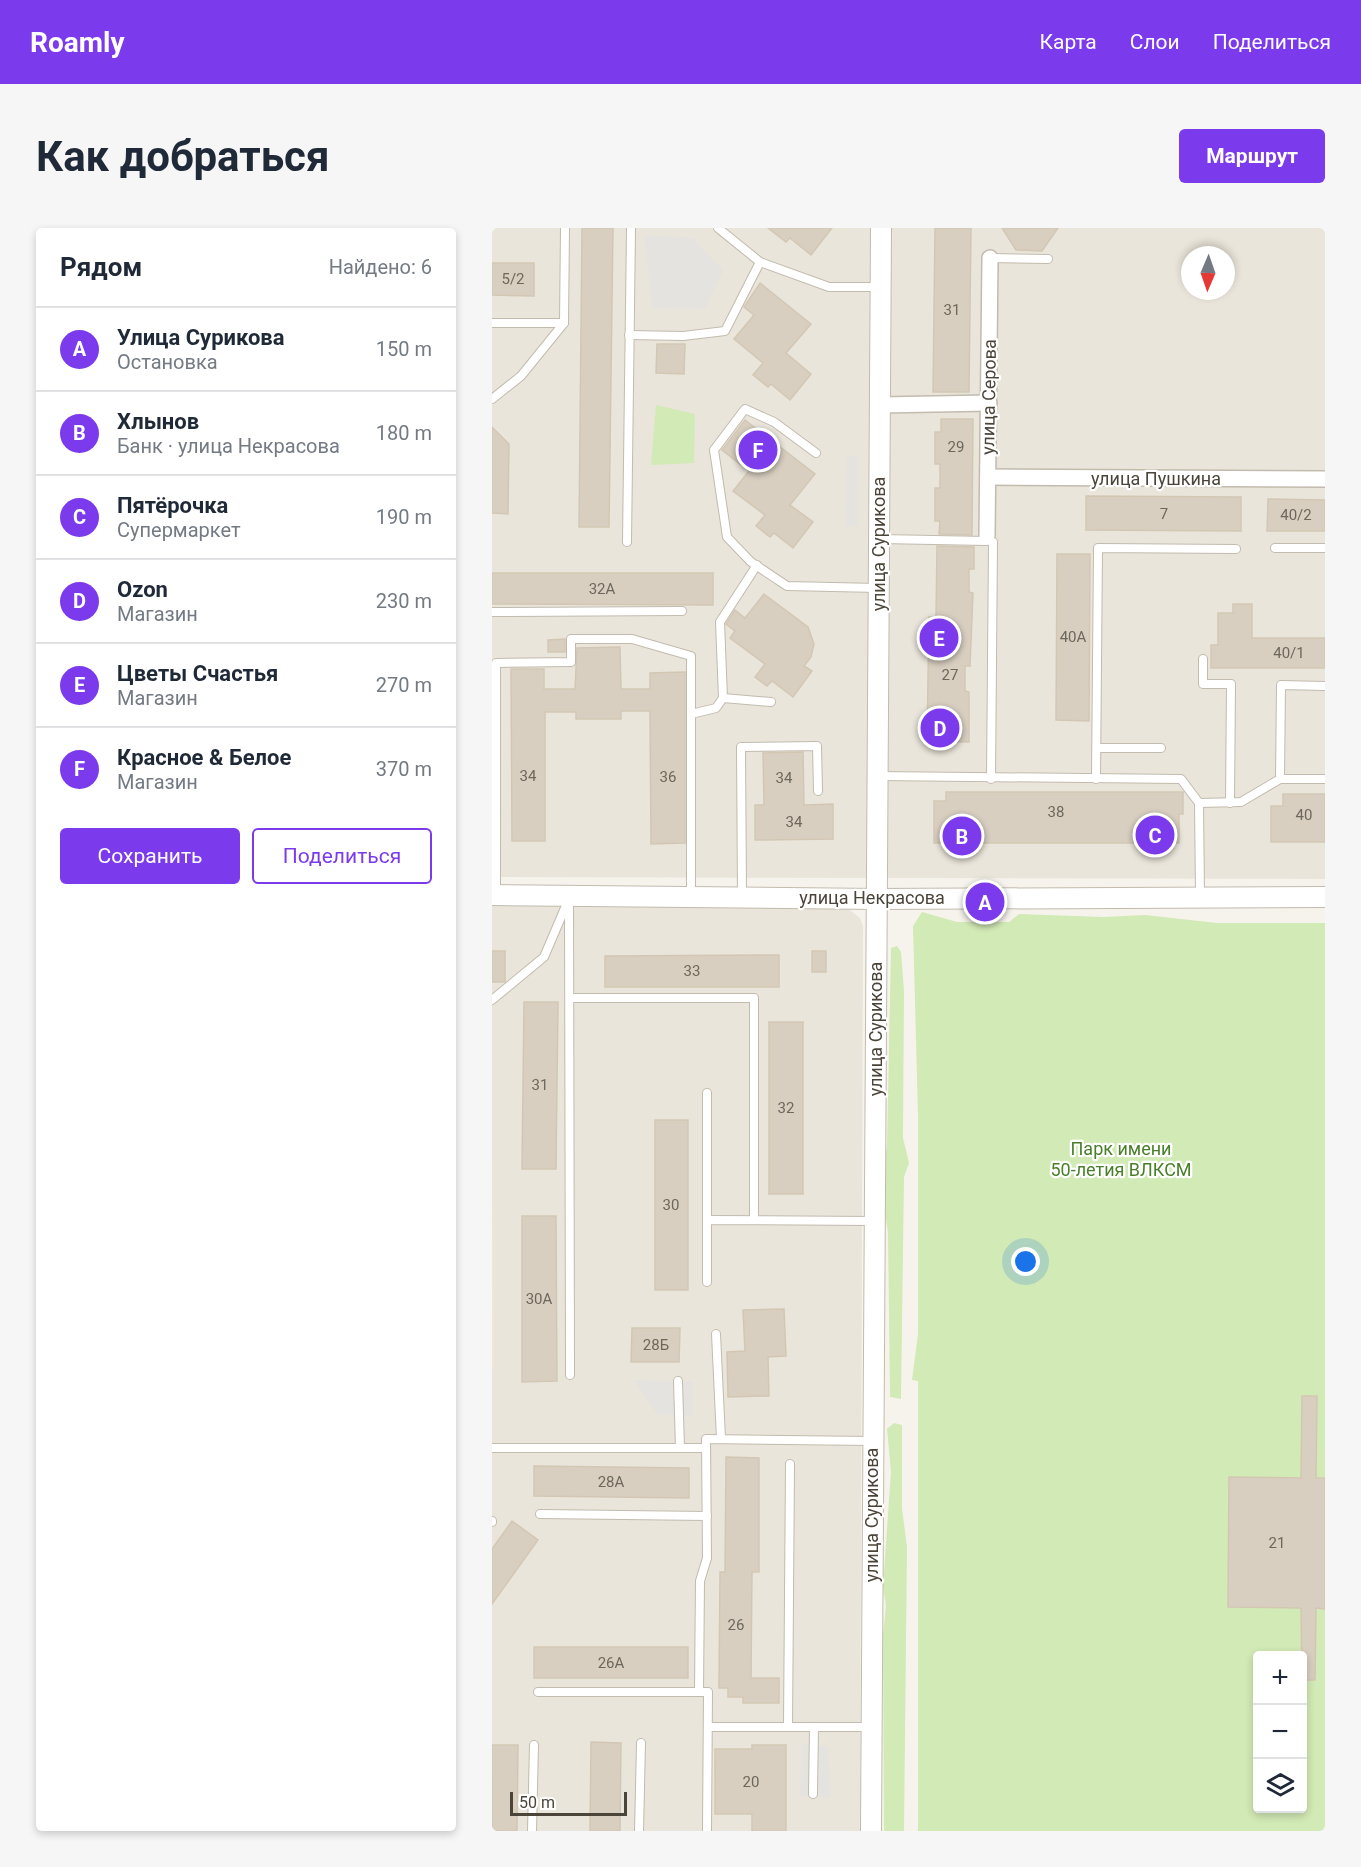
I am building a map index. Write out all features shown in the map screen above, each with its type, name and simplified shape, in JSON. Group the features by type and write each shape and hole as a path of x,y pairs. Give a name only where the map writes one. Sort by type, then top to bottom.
{"street":[{"name":"улица Сурикова","path":"871,1831 880,228"},
{"name":"улица Серова","path":"989,540 990,258"},
{"path":"880,405 989,404"},
{"name":"улица Пушкина","path":"988,477 1325,479"},
{"name":"улица Некрасова","path":"494,895 877,898 1325,897"}],"lane":[{"path":"492,399 521,376 564,323 565,228"},
{"path":"627,542 631,228"},
{"path":"718,228 760,262 829,287 880,287"},
{"path":"990,258 1048,259"},
{"path":"629,335 684,336 725,331 760,262"},
{"path":"492,323 564,323"},
{"path":"816,453 774,422 745,409 714,450 727,537 756,566 787,586 879,588"},
{"path":"879,539 989,540 991,779"},
{"path":"1096,779 1098,548 1236,549"},
{"path":"1275,548 1325,548"},
{"path":"691,714 716,708 723,698 720,622 756,566"},
{"path":"492,612 682,611"},
{"path":"494,895 494,663 571,663 571,639 632,639 691,656 691,897"},
{"path":"1203,659 1203,684 1231,684 1230,803"},
{"path":"1280,779 1281,686 1325,686"},
{"path":"723,698 771,702"},
{"path":"742,896 741,747 818,746 818,791"},
{"path":"1097,748 1161,748"},
{"path":"878,776 991,779 1181,779 1199,803 1200,897"},
{"path":"1199,803 1241,802 1280,779 1325,779"},
{"path":"569,897 570,1375"},
{"path":"492,1000 544,957 569,897"},
{"path":"570,998 754,998 754,1220"},
{"path":"707,1094 707,1282"},
{"path":"707,1220 875,1221"},
{"path":"716,1334 721,1439"},
{"path":"678,1381 680,1448"},
{"path":"699,1692 700,1581 707,1558 706,1439 872,1441"},
{"path":"492,1448 706,1448"},
{"path":"788,1727 790,1464"},
{"path":"540,1514 707,1515"},
{"path":"538,1692 708,1692 707,1831"},
{"path":"708,1727 872,1727"},
{"path":"813,1794 814,1727"},
{"path":"639,1831 641,1743"},
{"path":"532,1831 534,1745"}],"shaded area":[{"path":"492,228 1325,228 1325,879 492,877"},
{"path":"644,235 693,238 723,271 705,309 652,308"},
{"path":"847,456 858,456 857,526 846,526"},
{"path":"492,903 846,907 860,918 863,926 860,1831 492,1831"},
{"path":"492,1147 494,1368 492,1369"},
{"path":"634,1380 693,1382 693,1416 658,1415"},
{"path":"801,1744 828,1746 831,1797 800,1796"}],"green space":[{"path":"656,405 695,414 694,463 651,465"},
{"name":"Парк имени 50-летия ВЛКСМ","path":"922,912 957,922 1009,922 1019,914 1103,917 1145,915 1217,923 1325,923 1325,1831 918,1831 918,1381 912,1380 918,1334 918,1115 913,926"},
{"path":"897,946 901,952 904,991 903,1138 909,1163 904,1177 901,1399 890,1397 888,1233 880,1178 887,1147 891,948"},
{"path":"894,1423 902,1425 902,1508 907,1547 904,1831 884,1831 883,1635 886,1606 883,1586 891,1472 887,1429"}],"building":[{"path":"582,228 613,228 609,527 579,527"},
{"path":"768,228 832,228 811,255 790,238 786,242"},
{"path":"935,228 971,228 969,392 933,392"},
{"path":"1002,228 1058,228 1042,251 1016,250"},
{"path":"492,263 534,263 534,296 492,295"},
{"path":"760,283 811,324 786,353 811,374 790,400 771,384 768,387 753,375 763,363 734,339 754,315 744,307"},
{"path":"657,344 685,344 684,374 656,373"},
{"path":"941,419 973,419 972,535 939,534 940,521 935,521 935,488 940,488 940,464 935,464 935,432 941,432"},
{"path":"745,420 815,474 790,505 813,522 793,548 774,533 770,537 756,526 765,515 733,491 749,471 722,450"},
{"path":"492,427 509,444 508,514 492,513"},
{"path":"1086,496 1241,497 1241,531 1086,530"},
{"path":"1268,499 1325,500 1325,531 1267,531"},
{"path":"937,546 974,547 974,569 969,569 969,592 973,593 970,666 965,666 965,691 969,692 969,742 927,741 929,617 936,617"},
{"path":"1057,554 1090,554 1089,721 1056,720"},
{"path":"492,573 713,573 713,605 492,604"},
{"path":"764,594 808,627 814,644 811,657 804,666 812,671 793,697 772,681 767,686 755,677 765,664 730,638 735,631 726,624 735,610 745,618"},
{"path":"1233,604 1252,604 1252,638 1325,638 1325,668 1211,668 1211,645 1218,645 1218,613 1233,613"},
{"path":"565,639 565,652 548,652 548,640"},
{"path":"620,647 621,689 650,689 650,673 685,672 685,843 651,844 650,711 621,711 621,719 576,719 576,712 545,712 545,841 512,841 511,669 544,669 544,689 575,689 577,648"},
{"path":"803,752 804,805 833,804 833,839 755,840 755,805 764,805 763,753"},
{"path":"946,792 1183,792 1183,814 1179,814 1179,843 934,843 934,801 946,801"},
{"path":"1283,794 1325,794 1325,842 1271,842 1271,806 1283,806"},
{"path":"492,951 505,951 505,982 492,982"},
{"path":"812,951 826,951 826,972 812,972"},
{"path":"779,955 779,987 605,987 605,956"},
{"path":"524,1002 558,1002 556,1169 522,1169"},
{"path":"769,1022 803,1022 803,1194 769,1194"},
{"path":"655,1120 688,1120 688,1290 655,1290"},
{"path":"522,1216 556,1216 557,1381 522,1382"},
{"path":"784,1309 786,1356 768,1357 769,1396 728,1397 727,1352 745,1351 743,1310"},
{"path":"632,1328 680,1328 679,1362 631,1362"},
{"path":"1302,1396 1317,1396 1316,1478 1325,1478 1325,1609 1316,1608 1315,1680 1307,1680 1307,1651 1302,1651 1301,1608 1228,1607 1229,1477 1301,1478"},
{"path":"726,1457 759,1458 759,1572 752,1572 751,1678 779,1678 779,1703 743,1703 743,1697 728,1697 728,1688 719,1688 720,1572 725,1572"},
{"path":"534,1466 689,1468 689,1498 534,1496"},
{"path":"512,1521 538,1540 492,1604 492,1549"},
{"path":"534,1647 688,1647 688,1678 534,1678"},
{"path":"591,1742 621,1743 620,1831 590,1831"},
{"path":"492,1745 518,1745 517,1831 492,1831"},
{"path":"752,1745 786,1745 786,1831 752,1831 752,1814 715,1814 715,1749 752,1749"}],"place":[{"name":"Красное & Белое","path":"758,450"},
{"name":"Цветы Счастья","path":"939,638"},
{"name":"Ozon","path":"940,728"},
{"name":"Пятёрочка","path":"1155,835"},
{"name":"Хлынов","path":"962,836"},
{"name":"Улица Сурикова","path":"985,902"}]}
